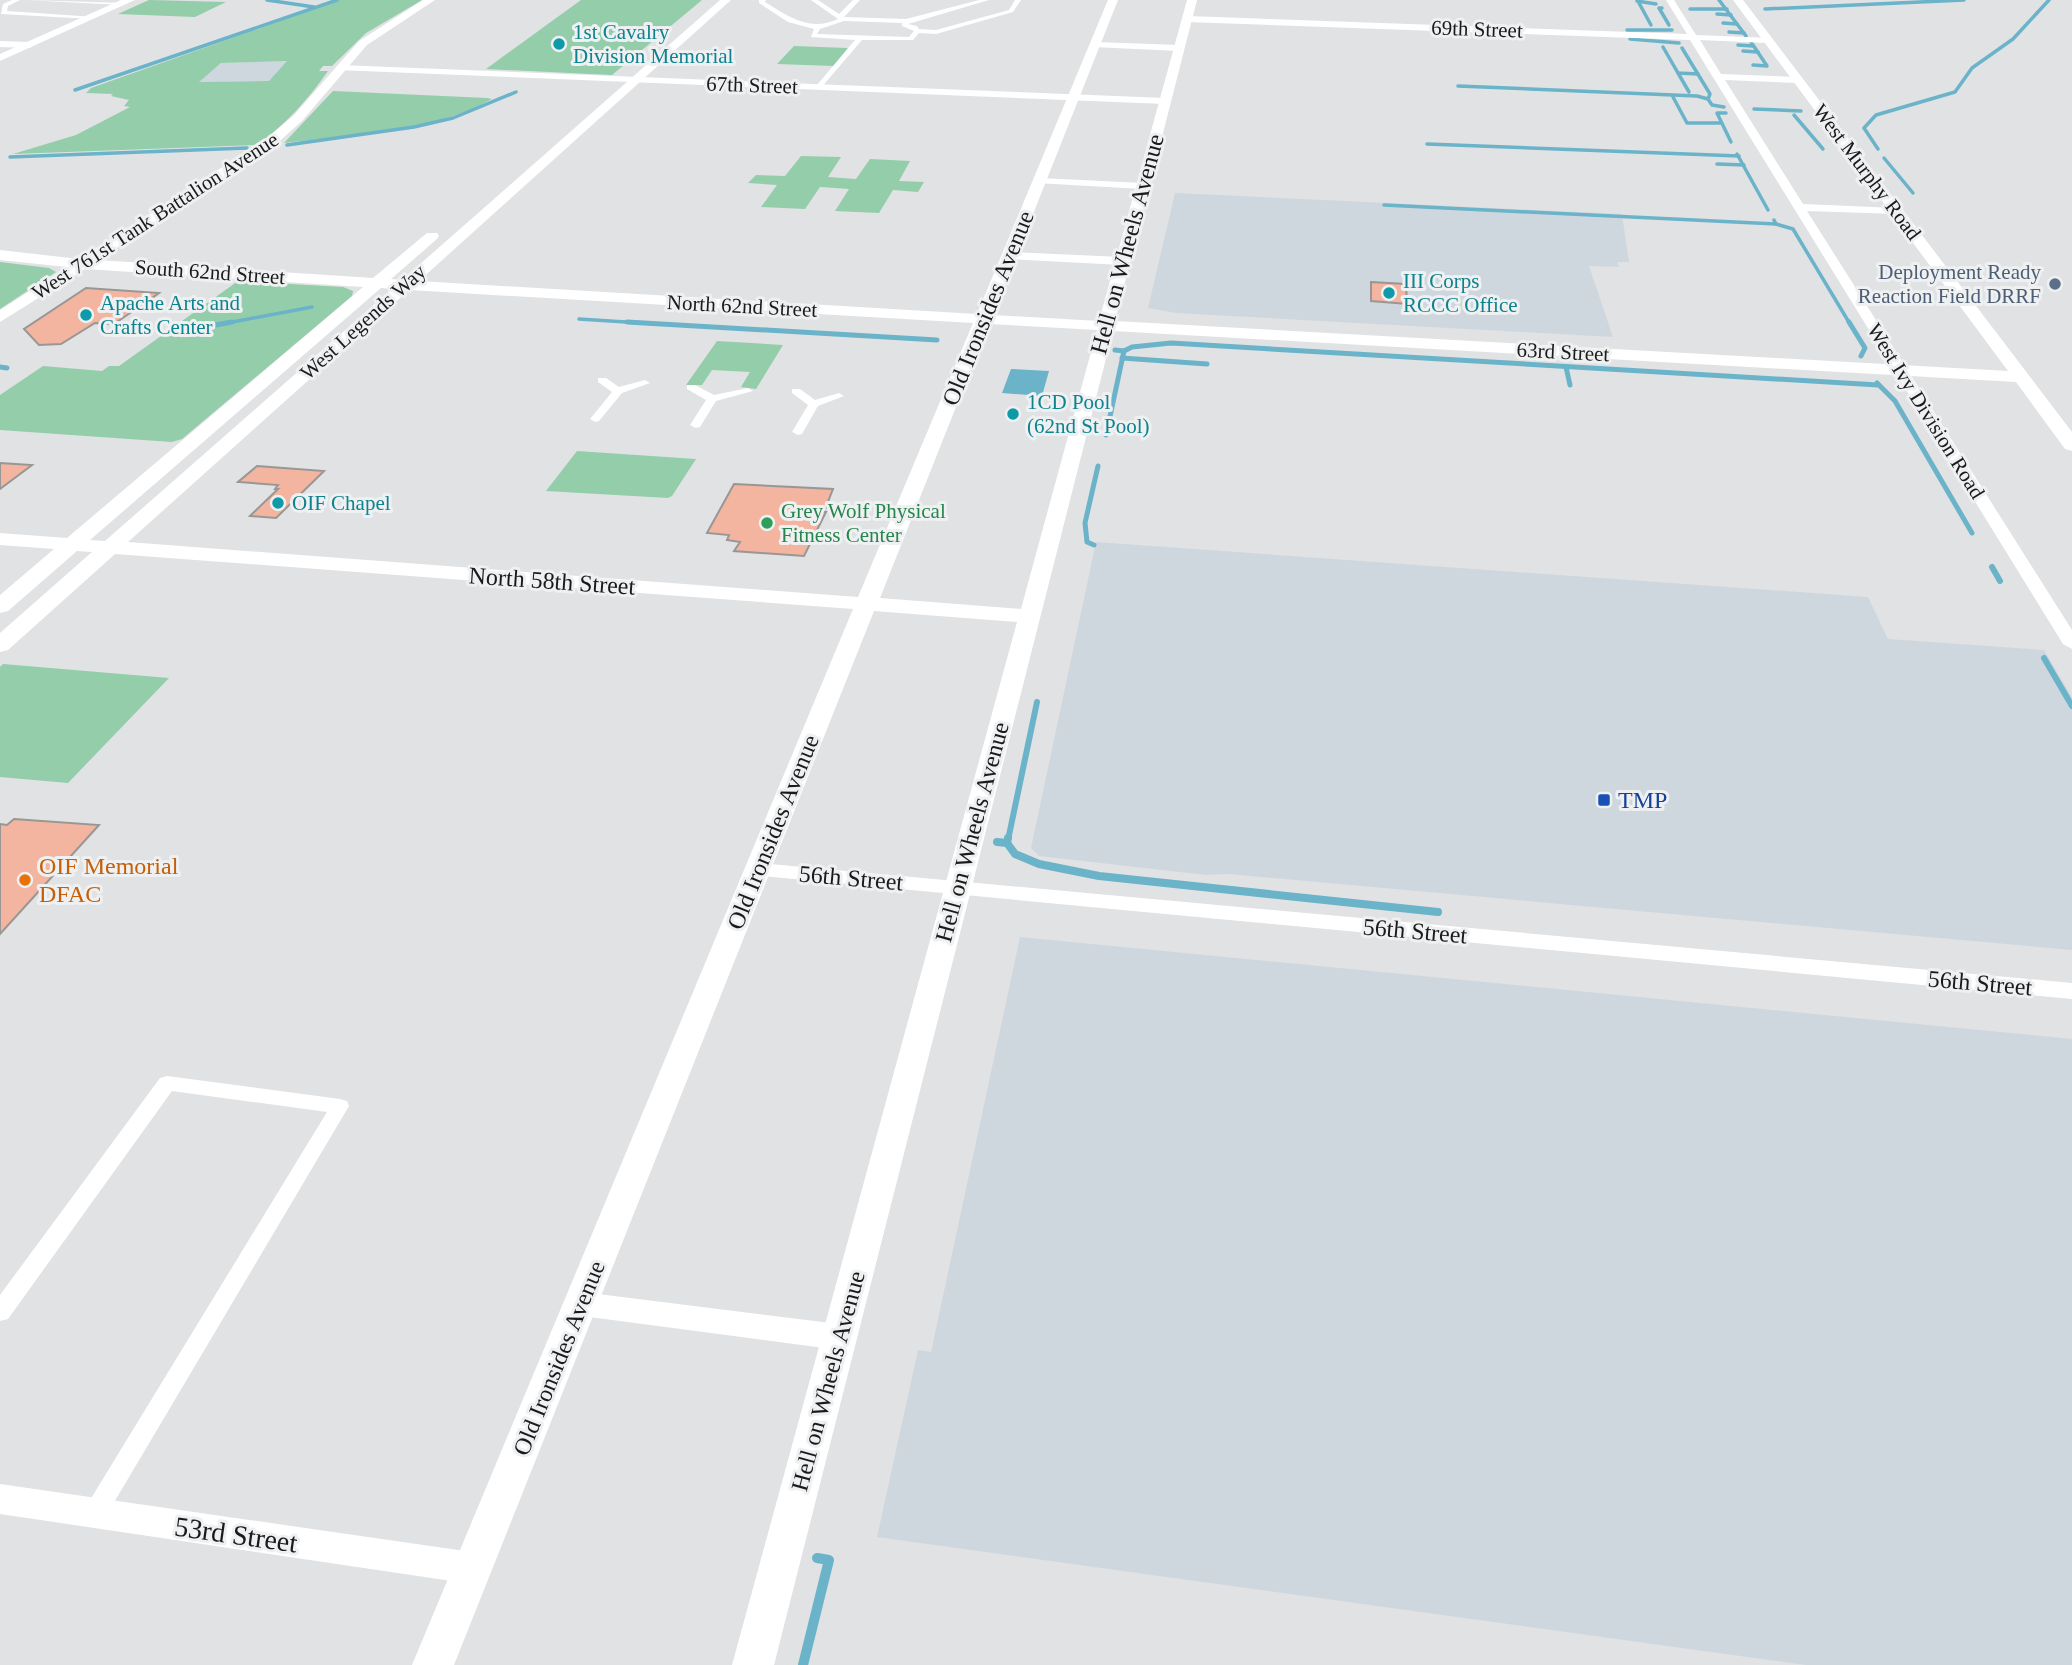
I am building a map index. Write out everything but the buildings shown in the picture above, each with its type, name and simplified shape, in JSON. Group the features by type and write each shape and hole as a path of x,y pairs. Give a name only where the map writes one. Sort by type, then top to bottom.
{"street":[{"path":"17,0 5,5 3,13 92,17"},
{"path":"27,0 126,2"},
{"path":"0,18 42,0"},
{"name":"West 761st Tank Battalion Avenue","path":"0,317 268,144 298,118 358,48 376,33 430,0"},
{"path":"596,96 707,0"},
{"name":"West Legends Way","path":"0,645 726,0"},
{"path":"763,0 761,2 801,27 818,27 842,17 857,0"},
{"path":"814,0 842,17 906,21 992,0"},
{"path":"906,21 904,25 915,27 917,31 936,32 1011,11 1018,0"},
{"name":"Old Ironsides Avenue","path":"433,1665 1113,0"},
{"name":"West Ivy Division Road","path":"1670,0 2072,643"},
{"name":"West Murphy Road","path":"1738,0 2072,444"},
{"path":"0,58 126,2"},
{"path":"915,18 914,15 920,8"},
{"name":"69th Street","path":"1189,9 1767,40"},
{"name":"Hell on Wheels Avenue","path":"753,1665 1189,9"},
{"path":"818,27 813,36 911,39 917,31"},
{"path":"820,87 860,38"},
{"path":"0,44 30,45"},
{"path":"1096,45 1179,48"},
{"name":"67th Street","path":"340,68 1165,101"},
{"path":"1718,77 1798,80"},
{"path":"1040,181 1143,186"},
{"path":"1800,207 1896,211"},
{"name":"West Legends Way","path":"0,607 446,225"},
{"name":"South 62nd Street","path":"0,255 82,264 379,282"},
{"path":"1010,257 1122,261"},
{"name":"North 62nd Street","path":"379,282 1105,326"},
{"name":"63rd Street","path":"1105,326 2021,377"},
{"path":"602,380 618,391"},
{"path":"595,419 618,391 645,383"},
{"path":"691,387 712,399 748,391"},
{"path":"796,391 814,404"},
{"path":"797,432 814,404 839,396"},
{"path":"695,425 712,399"},
{"name":"North 58th Street","path":"0,539 1030,615"},
{"name":"56th Street","path":"759,870 2072,992"},
{"path":"0,1312 167,1083 340,1106 95,1513"},
{"path":"582,1304 839,1337"},
{"name":"53rd Street","path":"0,1499 472,1568"}],"shaded area":[{"path":"288,61 269,81 198,82 221,63"},
{"path":"1175,193 1622,214 1629,262 1617,262 1619,267 1589,266 1613,337 1176,313 1148,308"},
{"path":"1096,542 1868,597 1888,639 2044,650 2072,697 2072,950 1228,874 1206,875 1039,856 1031,848"},
{"path":"1020,937 2072,1039 2072,1665 1806,1665 877,1537 918,1350 931,1352"}],"green space":[{"path":"149,0 226,2 195,17 118,14"},
{"path":"339,0 422,0 366,33 332,66 323,66 319,71 328,71 313,92 259,145 13,154 76,135 130,107 124,106 129,100 111,96 113,94 86,93 91,88","holes":["287,61 269,81 199,82 221,63"]},
{"path":"581,0 702,0 612,75 486,69"},
{"path":"794,46 848,48 834,66 777,64"},
{"path":"333,91 492,99 443,119 417,126 364,135 284,143"},
{"path":"801,156 841,157 828,177 856,179 870,159 910,161 899,181 924,182 918,192 893,190 879,213 835,211 849,189 820,187 805,209 761,207 777,185 748,183 756,175 785,176"},
{"path":"0,262 49,268 56,272 0,309"},
{"path":"238,281 343,287 353,291 352,296 182,439 172,442 0,430 0,395 43,366 102,371 109,366 119,366"},
{"path":"717,341 783,345 756,389 741,387 750,372 712,370 702,385 686,385"},
{"path":"577,451 696,459 668,498 546,491"},
{"path":"3,664 169,678 68,783 0,777 0,667"}],"water":[{"path":"1011,369 1049,371 1042,396 1002,393"}],"waterway":[{"path":"267,0 314,7"},
{"path":"75,90 337,0"},
{"path":"1719,0 1726,9"},
{"path":"1765,9 1964,0"},
{"path":"1878,149 1864,128 1876,115 1955,92 1972,68 2013,39 2049,0"},
{"path":"1637,1 1656,4"},
{"path":"1639,3 1651,25"},
{"path":"1662,8 1659,8 1669,25"},
{"path":"1690,9 1726,9"},
{"path":"1726,9 1730,15"},
{"path":"1717,14 1730,15"},
{"path":"1730,15 1737,24"},
{"path":"1723,23 1737,24"},
{"path":"1737,24 1744,33"},
{"path":"1627,30 1672,30"},
{"path":"1729,32 1744,33"},
{"path":"1630,39 1679,43"},
{"path":"1751,42 1758,52"},
{"path":"1738,45 1753,46"},
{"path":"1663,47 1678,73"},
{"path":"1682,48 1698,74"},
{"path":"1743,51 1758,52"},
{"path":"1753,65 1767,66 1758,52"},
{"path":"1678,73 1698,74"},
{"path":"1678,73 1689,92"},
{"path":"1698,74 1710,94 1708,99"},
{"path":"1458,86 1697,96 1708,99"},
{"path":"287,145 414,127 453,118 516,92"},
{"path":"1673,97 1687,123 1721,123"},
{"path":"1708,99 1712,105 1724,107"},
{"path":"1754,109 1801,111"},
{"path":"1726,113 1717,113 1731,142"},
{"path":"1794,115 1823,149"},
{"path":"1427,144 1738,156"},
{"path":"10,157 247,148"},
{"path":"1738,156 1743,165"},
{"path":"1884,158 1913,193"},
{"path":"1717,164 1743,165"},
{"path":"1743,165 1768,210"},
{"path":"1384,205 1776,224"},
{"path":"1774,220 1776,224"},
{"path":"1776,224 1793,229 1850,324"},
{"path":"222,324 312,307"},
{"path":"579,319 657,324"},
{"path":"171,333 232,322"},
{"path":"627,322 937,340"},
{"path":"1849,322 1865,348 1861,356"},
{"path":"1124,351 1132,347 1171,343 1878,385"},
{"path":"1115,350 1124,351"},
{"path":"1122,358 1124,351"},
{"path":"1106,435 1122,358"},
{"path":"1122,358 1207,364"},
{"path":"0,367 7,368"},
{"path":"1566,367 1570,385"},
{"path":"1877,383 1895,401 1972,533"},
{"path":"1094,545 1087,542 1085,523 1098,466"},
{"path":"1992,567 2000,581"},
{"path":"2044,658 2072,706"},
{"path":"1008,840 1037,702"},
{"path":"1007,843 1008,838"},
{"path":"997,842 1007,843"},
{"path":"1007,843 1015,854 1039,864 1099,876 1438,912"},
{"path":"803,1665 829,1560 817,1558"}],"place":[{"name":"1st Cavalry Division Memorial","path":"559,44"},
{"name":"Deployment Ready Reaction Field DRRF","path":"2055,284"},
{"name":"III Corps RCCC Office","path":"1389,293"},
{"name":"Apache Arts and Crafts Center","path":"86,315"},
{"name":"1CD Pool (62nd St Pool)","path":"1013,414"},
{"name":"OIF Chapel","path":"278,503"},
{"name":"Grey Wolf Physical Fitness Center","path":"767,523"},
{"name":"TMP","path":"1604,800"},
{"name":"OIF Memorial DFAC","path":"25,880"}]}
